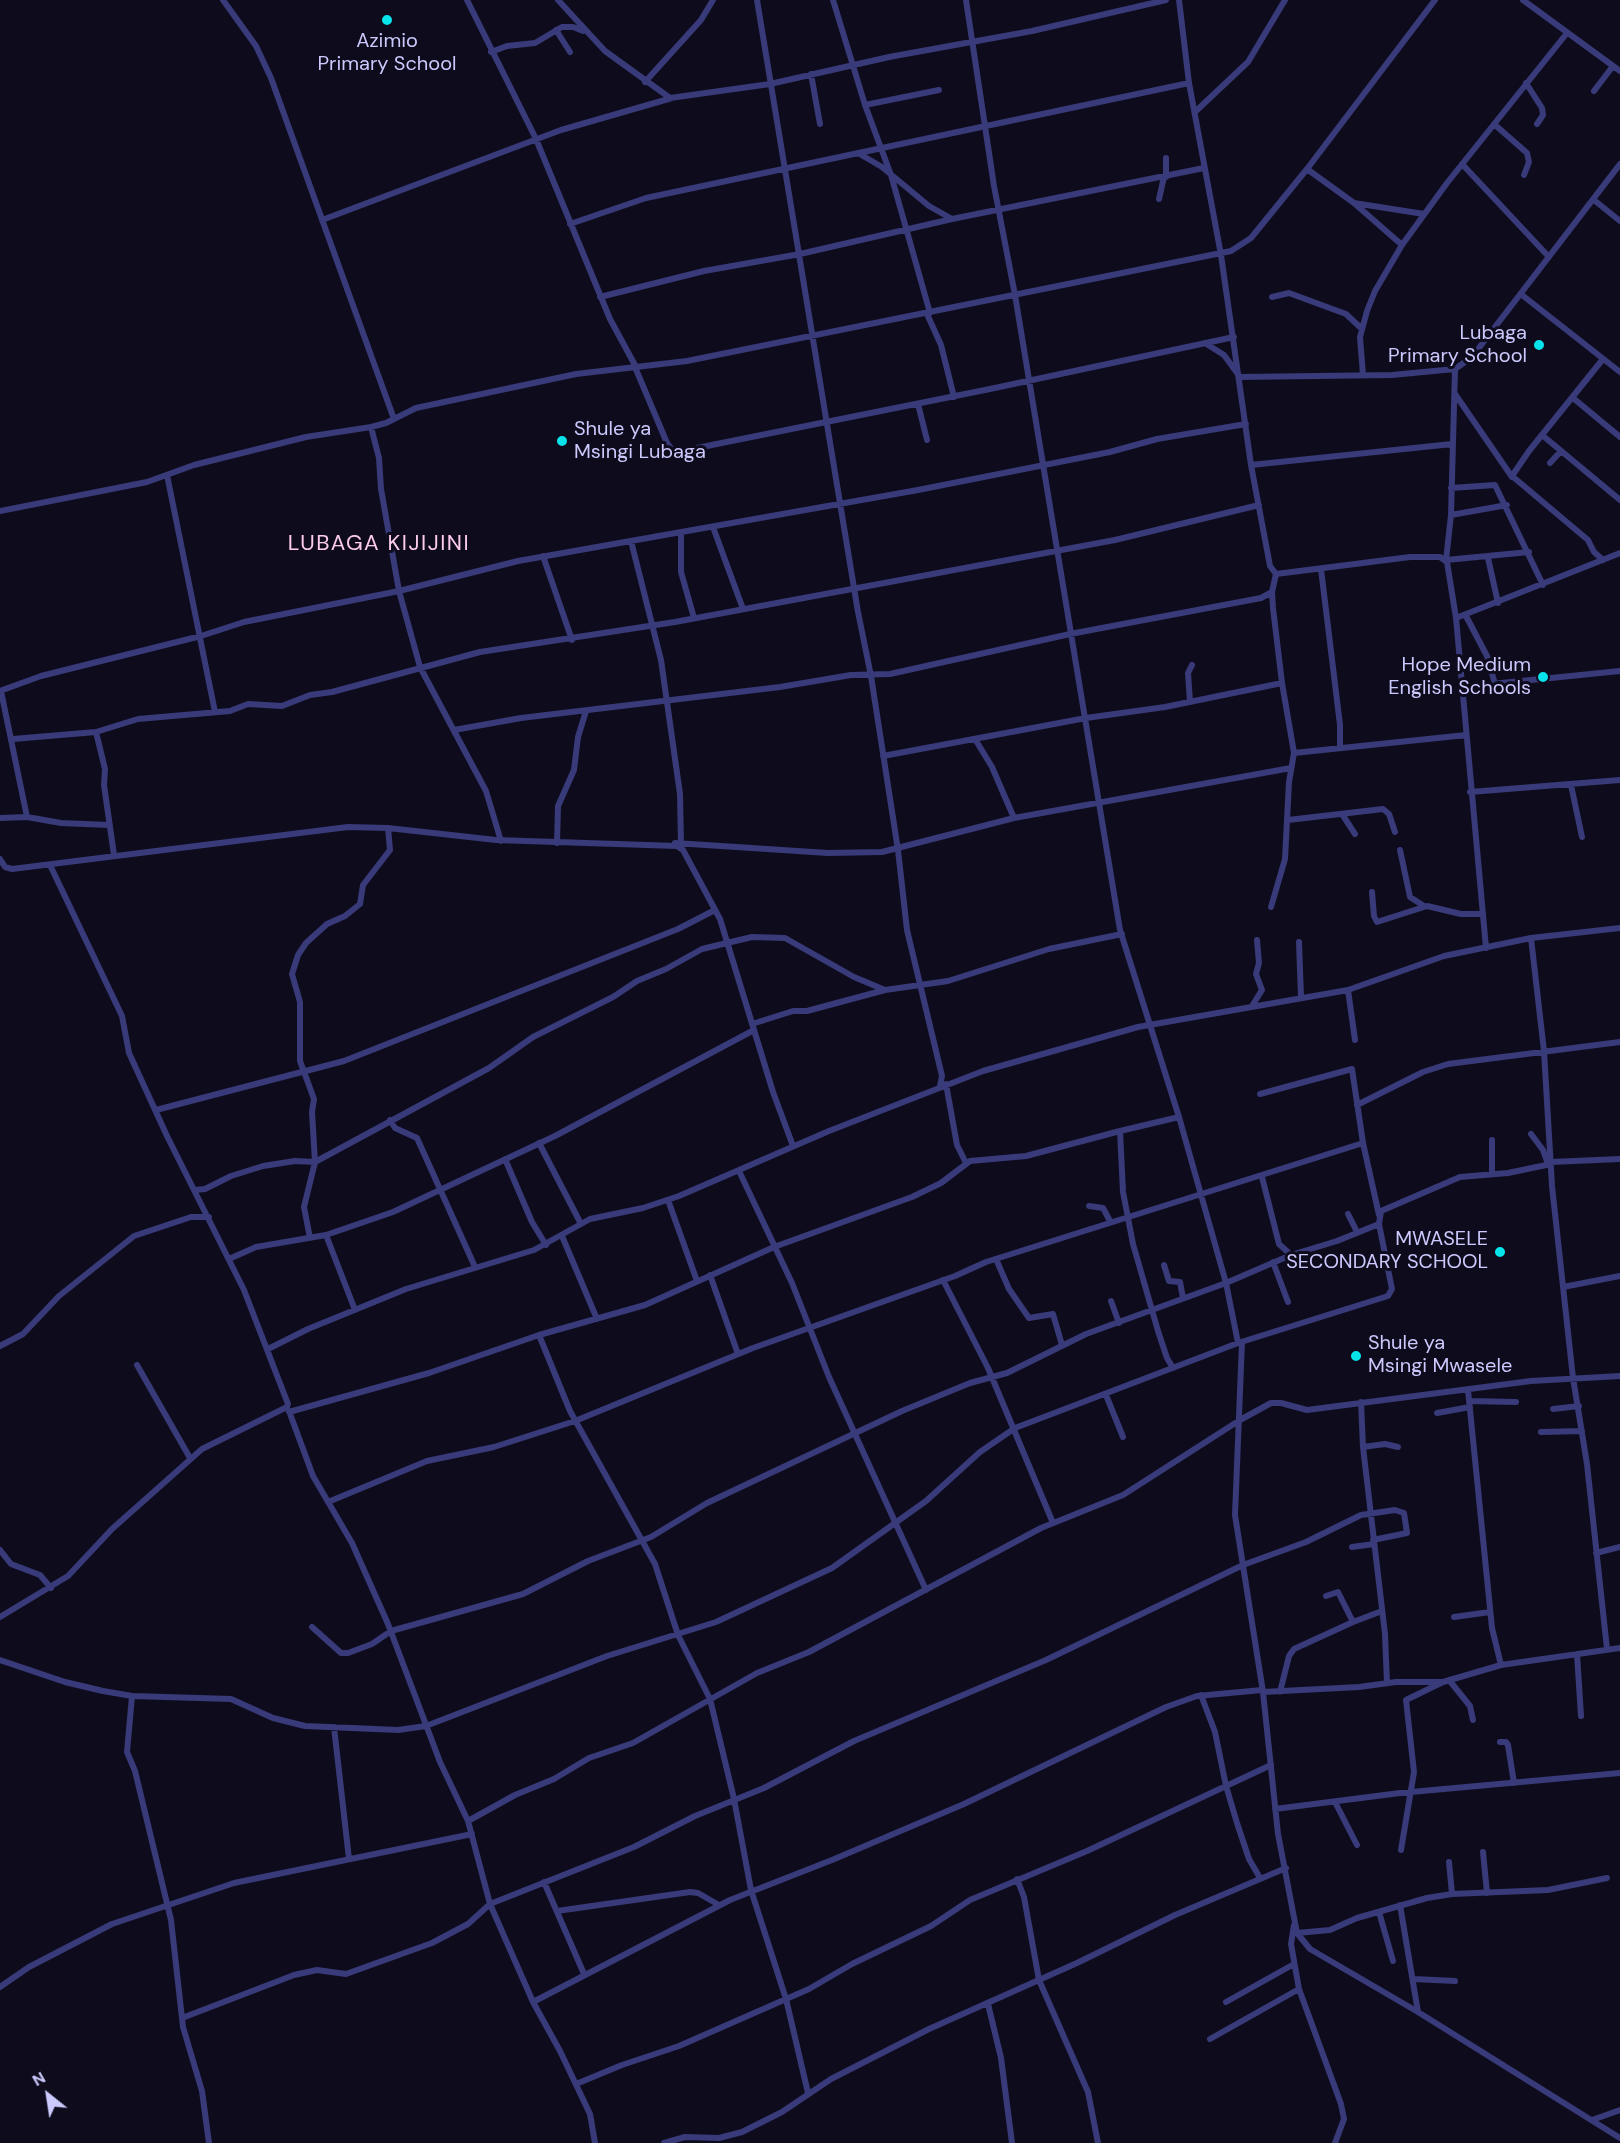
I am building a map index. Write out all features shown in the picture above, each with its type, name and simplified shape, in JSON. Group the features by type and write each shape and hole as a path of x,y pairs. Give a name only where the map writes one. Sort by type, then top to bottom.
{"street":[{"path":"224,0 256,46 271,78 394,419"},
{"path":"466,0 536,139 600,297 619,338 636,367 667,443 675,452 954,397 1029,379 1234,337"},
{"path":"558,0 586,33 622,66 670,98 674,98"},
{"path":"645,82 701,20 713,0"},
{"path":"757,0 783,170 800,254 854,587 871,676 898,850 907,930 942,1076 946,1084 957,1145 966,1164"},
{"path":"833,0 852,66 891,175 928,314 941,345 954,397"},
{"path":"966,0 985,128 1122,934 1179,1117 1226,1283 1240,1342 1240,1420 1235,1515 1262,1691 1275,1809 1294,1925 1297,1933 1310,1949 1418,2012 1620,2138"},
{"path":"322,220 536,139 674,98 770,84 1166,0"},
{"path":"1179,0 1189,83 1221,255 1251,465 1269,561 1276,574 1272,592 1282,683 1294,753 1285,859 1271,907"},
{"path":"1196,111 1248,62 1285,0"},
{"path":"0,511 147,482 194,465 306,437 371,427 416,408 576,374 687,361 1221,255 1244,244 1307,169 1435,0"},
{"path":"1523,0 1618,69 1594,91"},
{"path":"491,52 507,46 535,43 556,30 568,26 586,33"},
{"path":"556,30 570,52"},
{"path":"1363,375 1362,329 1375,291 1402,245 1567,33"},
{"path":"811,74 820,124"},
{"path":"570,224 646,198 1189,83"},
{"path":"1526,83 1542,108 1543,115 1537,124"},
{"path":"865,105 939,90"},
{"path":"1494,124 1527,153 1529,162 1524,175"},
{"path":"858,152 873,160 929,206 952,219"},
{"path":"1159,199 1165,177 1166,158"},
{"path":"1240,377 1432,373 1455,369 1472,357 1522,295 1620,164"},
{"path":"1462,165 1549,257"},
{"path":"600,297 704,271 800,254 952,219 1204,168"},
{"path":"1307,169 1354,203 1402,245"},
{"path":"1594,200 1620,221"},
{"path":"1354,203 1424,214"},
{"path":"1272,297 1289,292 1346,314 1362,329"},
{"path":"1522,295 1620,372"},
{"path":"1205,343 1224,355 1240,377"},
{"path":"1512,477 1542,435 1603,359"},
{"path":"1455,369 1451,515 1446,560 1456,618 1470,792 1486,948"},
{"path":"1455,394 1512,477 1588,540 1593,552 1603,560"},
{"path":"1573,398 1620,437"},
{"path":"918,404 927,440"},
{"path":"27,817 13,739 1,691 41,676 201,636 244,622 399,591 476,570 841,503 1246,424"},
{"path":"371,427 379,458 381,489 399,591 420,667 486,791 501,841"},
{"path":"1542,435 1620,500"},
{"path":"1251,465 1452,444"},
{"path":"1550,463 1561,451"},
{"path":"167,475 215,712"},
{"path":"1451,488 1494,483 1507,505 1543,585"},
{"path":"13,739 96,732 138,719 230,711 248,704 282,706 309,695 332,692 480,652 572,640 653,626 1115,540 1259,505"},
{"path":"1451,515 1507,505"},
{"path":"713,527 743,609"},
{"path":"681,532 681,572 694,618"},
{"path":"631,541 661,660 680,794 681,843"},
{"path":"1276,574 1410,557 1436,556 1446,560 1488,558 1528,552"},
{"path":"1456,618 1620,554"},
{"path":"543,556 572,640"},
{"path":"1488,558 1498,603"},
{"path":"1321,569 1340,725 1340,748"},
{"path":"454,730 780,687 851,675 871,676 1070,634 1261,598 1272,592"},
{"path":"1466,616 1487,656 1495,684"},
{"path":"1190,702 1188,673 1192,665"},
{"path":"1462,687 1620,671"},
{"path":"883,756 1086,718 1190,702 1282,683"},
{"path":"557,843 558,806 574,770 578,737 586,711"},
{"path":"96,732 105,769 104,785 114,855"},
{"path":"1294,753 1466,735"},
{"path":"975,739 992,767 1014,818"},
{"path":"0,859 5,867 12,869 334,827 388,828 501,841 681,843 828,853 898,850 1014,818 1291,768"},
{"path":"1470,792 1620,780"},
{"path":"1571,785 1582,837"},
{"path":"1288,820 1384,809 1395,832"},
{"path":"1342,814 1355,834"},
{"path":"0,818 27,817 61,823 109,825"},
{"path":"310,1238 304,1207 315,1162 312,1112 314,1099 302,1072 298,1044 300,1002 292,981 298,955 306,943 327,924 345,916 360,904 363,885 390,850 388,828"},
{"path":"671,844 683,850 715,910 728,943 753,1027 793,1146"},
{"path":"1400,850 1410,897 1425,906"},
{"path":"50,865 117,1004 124,1024 129,1053 176,1155 229,1259 268,1349 288,1400 288,1409 310,1470 352,1543 391,1631 446,1777 468,1821 490,1904 533,2002 594,2124 596,2141"},
{"path":"1372,892 1376,922 1425,906 1437,906 1461,914 1483,914"},
{"path":"156,1110 344,1060 678,929 715,910"},
{"path":"268,1349 406,1289 475,1267 511,1259 546,1245 581,1224 598,1217 668,1200 946,1084 1039,1054 1150,1025 1348,990 1444,956 1531,938 1620,928"},
{"path":"229,1259 256,1247 326,1235 369,1221 540,1143 753,1027 793,1011 807,1011 885,990 948,981 1069,944 1122,934"},
{"path":"195,1190 205,1189 231,1176 263,1166 295,1161 315,1162 489,1068 533,1037 702,949 752,937 785,938 854,976 885,990"},
{"path":"1531,938 1544,1051 1550,1164 1563,1287 1607,1649"},
{"path":"1251,1007 1262,990 1256,974 1259,963 1257,940"},
{"path":"1299,942 1301,997"},
{"path":"1348,990 1354,1040"},
{"path":"1357,1105 1423,1072 1448,1064 1620,1042"},
{"path":"0,1660 65,1682 132,1696 231,1699 283,1722 305,1726 398,1730 426,1726 607,1656 716,1622 832,1568 942,1488 980,1452 1015,1428 1240,1342 1390,1295 1391,1275 1363,1143 1355,1078 1350,1068 1260,1094"},
{"path":"942,1076 946,1084"},
{"path":"0,1617 68,1576 112,1529 190,1458 212,1443 288,1409 429,1373 539,1335 645,1305 774,1247 912,1197 941,1182 966,1164 979,1159 1026,1156 1179,1117"},
{"path":"390,1120 395,1128 417,1138 475,1267"},
{"path":"1120,1131 1121,1178 1136,1255 1151,1311 1167,1358 1173,1368"},
{"path":"1531,1134 1550,1164"},
{"path":"1492,1140 1492,1174"},
{"path":"540,1143 581,1224"},
{"path":"328,1502 427,1461 494,1447 575,1421 738,1354 996,1259 1037,1248 1110,1221 1262,1177 1363,1143"},
{"path":"1379,1215 1381,1211 1454,1179 1550,1164 1620,1159"},
{"path":"505,1160 532,1222 546,1245"},
{"path":"739,1171 811,1326 829,1377 926,1590"},
{"path":"1262,1177 1279,1244 1291,1255"},
{"path":"668,1200 697,1281"},
{"path":"1089,1206 1103,1208 1110,1221"},
{"path":"1348,1214 1357,1232"},
{"path":"0,1346 23,1334 59,1296 134,1236 191,1217 209,1217"},
{"path":"312,1627 344,1653 372,1644 391,1631 523,1594 588,1561 670,1527 707,1503 770,1475 854,1432 970,1383 993,1378 1062,1345 1226,1283 1291,1255 1379,1224"},
{"path":"326,1235 355,1310"},
{"path":"562,1236 597,1319"},
{"path":"996,1259 1009,1289 1029,1318 1053,1314 1062,1345"},
{"path":"1273,1262 1288,1302"},
{"path":"1164,1265 1168,1281 1179,1281 1183,1298"},
{"path":"710,1275 738,1354"},
{"path":"1563,1287 1620,1276"},
{"path":"943,1280 993,1378 1053,1522"},
{"path":"1111,1301 1119,1323"},
{"path":"539,1335 575,1421 643,1540 664,1587 678,1635 710,1699 734,1799 751,1890 786,1999 808,2093"},
{"path":"137,1365 190,1458"},
{"path":"468,1821 515,1795 554,1779 589,1758 633,1743 757,1673 809,1652 1053,1522 1123,1495 1240,1420 1274,1402 1307,1410 1573,1378 1620,1376"},
{"path":"1468,1390 1490,1612 1501,1665"},
{"path":"1106,1395 1124,1437"},
{"path":"1361,1402 1363,1447 1382,1611 1387,1683"},
{"path":"1437,1413 1470,1404 1516,1402"},
{"path":"1553,1409 1579,1406"},
{"path":"1541,1432 1582,1431"},
{"path":"1363,1447 1385,1444 1398,1447"},
{"path":"182,2018 300,1974 316,1970 346,1974 396,1957 451,1934 490,1904 634,1847 932,1706 1046,1660 1244,1565 1296,1546 1337,1524 1370,1513 1401,1510 1406,1515 1405,1534 1352,1547"},
{"path":"1596,1553 1620,1547"},
{"path":"0,1550 11,1564 40,1575 51,1588"},
{"path":"1326,1596 1338,1592 1353,1622"},
{"path":"1280,1692 1288,1670 1289,1656 1294,1649 1382,1611"},
{"path":"1454,1617 1490,1612"},
{"path":"1401,1850 1414,1772 1406,1700 1446,1681 1501,1665 1620,1648"},
{"path":"1577,1654 1581,1716"},
{"path":"533,2002 751,1890 832,1860 964,1804 1166,1707 1201,1695 1446,1681 1470,1706 1473,1720"},
{"path":"1201,1695 1215,1732 1226,1786 1249,1859 1260,1878"},
{"path":"132,1696 128,1752 135,1770 174,1934 182,2018 202,2091 209,2143"},
{"path":"334,1727 349,1859"},
{"path":"1500,1742 1506,1742 1508,1745 1514,1783"},
{"path":"576,2084 622,2065 679,2046 786,1999 931,1926 970,1900 1087,1851 1271,1765"},
{"path":"1275,1809 1410,1792 1620,1773"},
{"path":"1335,1802 1358,1845"},
{"path":"0,1988 30,1967 84,1937 112,1924 167,1905 248,1879 472,1834"},
{"path":"1483,1852 1487,1893"},
{"path":"1449,1862 1452,1894"},
{"path":"664,2143 685,2137 720,2141 742,2132 761,2123 808,2093 929,2029 1286,1868"},
{"path":"1297,1933 1330,1930 1400,1905 1452,1894 1548,1890 1607,1878"},
{"path":"1017,1879 1024,1897 1039,1980 1088,2092 1098,2143"},
{"path":"544,1882 584,1974"},
{"path":"557,1911 690,1892 698,1893 719,1905"},
{"path":"1400,1905 1418,2012"},
{"path":"1379,1912 1393,1961"},
{"path":"1294,1925 1291,1944 1299,1989 1341,2104 1344,2119 1335,2143"},
{"path":"1226,2002 1294,1964"},
{"path":"1414,1979 1455,1981"},
{"path":"1210,2039 1299,1989"},
{"path":"988,2004 1001,2058 1011,2143"},
{"path":"1592,2121 1620,2110"}],"place":[{"name":"Azimio Primary School","path":"387,20"},
{"name":"Lubaga Primary School","path":"1539,345"},
{"name":"Shule ya Msingi Lubaga","path":"562,441"},
{"name":"Hope Medium English Schools","path":"1543,677"},
{"name":"MWASELE SECONDARY SCHOOL","path":"1500,1252"},
{"name":"Shule ya Msingi Mwasele","path":"1356,1356"}],"district":[{"name":"LUBAGA KIJIJINI","path":"379,544"}]}
